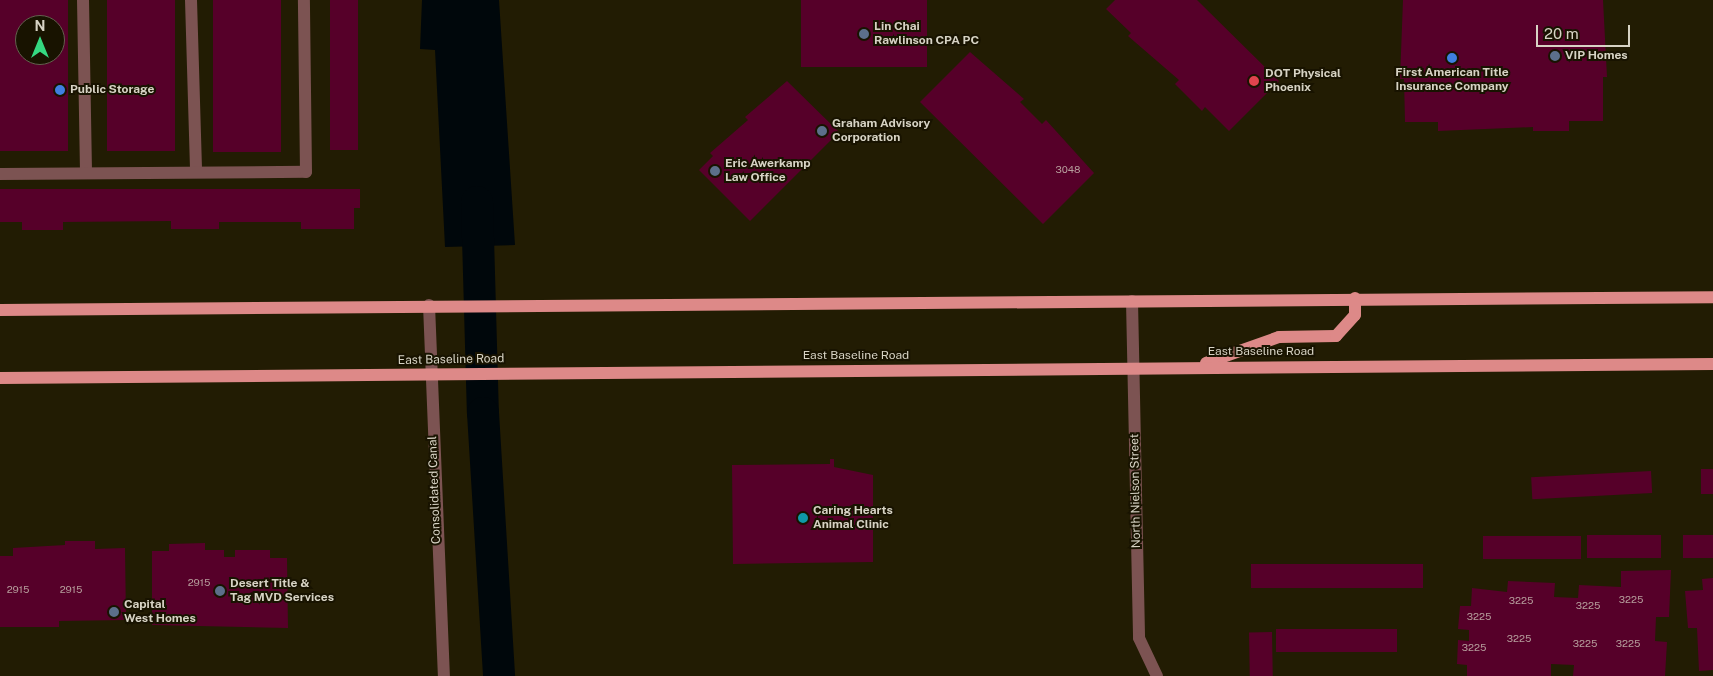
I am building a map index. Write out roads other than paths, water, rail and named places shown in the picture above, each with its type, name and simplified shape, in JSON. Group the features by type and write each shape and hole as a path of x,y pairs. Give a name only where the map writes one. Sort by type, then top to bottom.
{"main road":[{"path":"0,310 429,305 1713,297"},
{"path":"1196,366 1279,337 1336,336 1355,316 1355,298"},
{"name":"East Baseline Road","path":"0,378 1196,366 1713,364"}],"street":[{"path":"83,0 86,173"},
{"path":"192,0 196,172"},
{"path":"0,174 306,172 304,0"},
{"name":"North Nielson Street","path":"1132,301 1139,638 1158,676"},
{"name":"Consolidated Canal","path":"429,305 444,676"}],"waterway":[{"path":"477,202 483,413 499,676"}],"place":[{"name":"Lin Chai Rawlinson CPA PC","path":"864,34"},
{"name":"VIP Homes","path":"1555,56"},
{"name":"First American Title Insurance Company","path":"1452,58"},
{"name":"DOT Physical Phoenix","path":"1254,81"},
{"name":"Public Storage","path":"60,90"},
{"name":"Graham Advisory Corporation","path":"822,131"},
{"name":"Eric Awerkamp Law Office","path":"715,171"},
{"name":"Caring Hearts Animal Clinic","path":"803,518"},
{"name":"Desert Title & Tag MVD Services","path":"220,591"},
{"name":"Capital West Homes","path":"114,612"}]}
